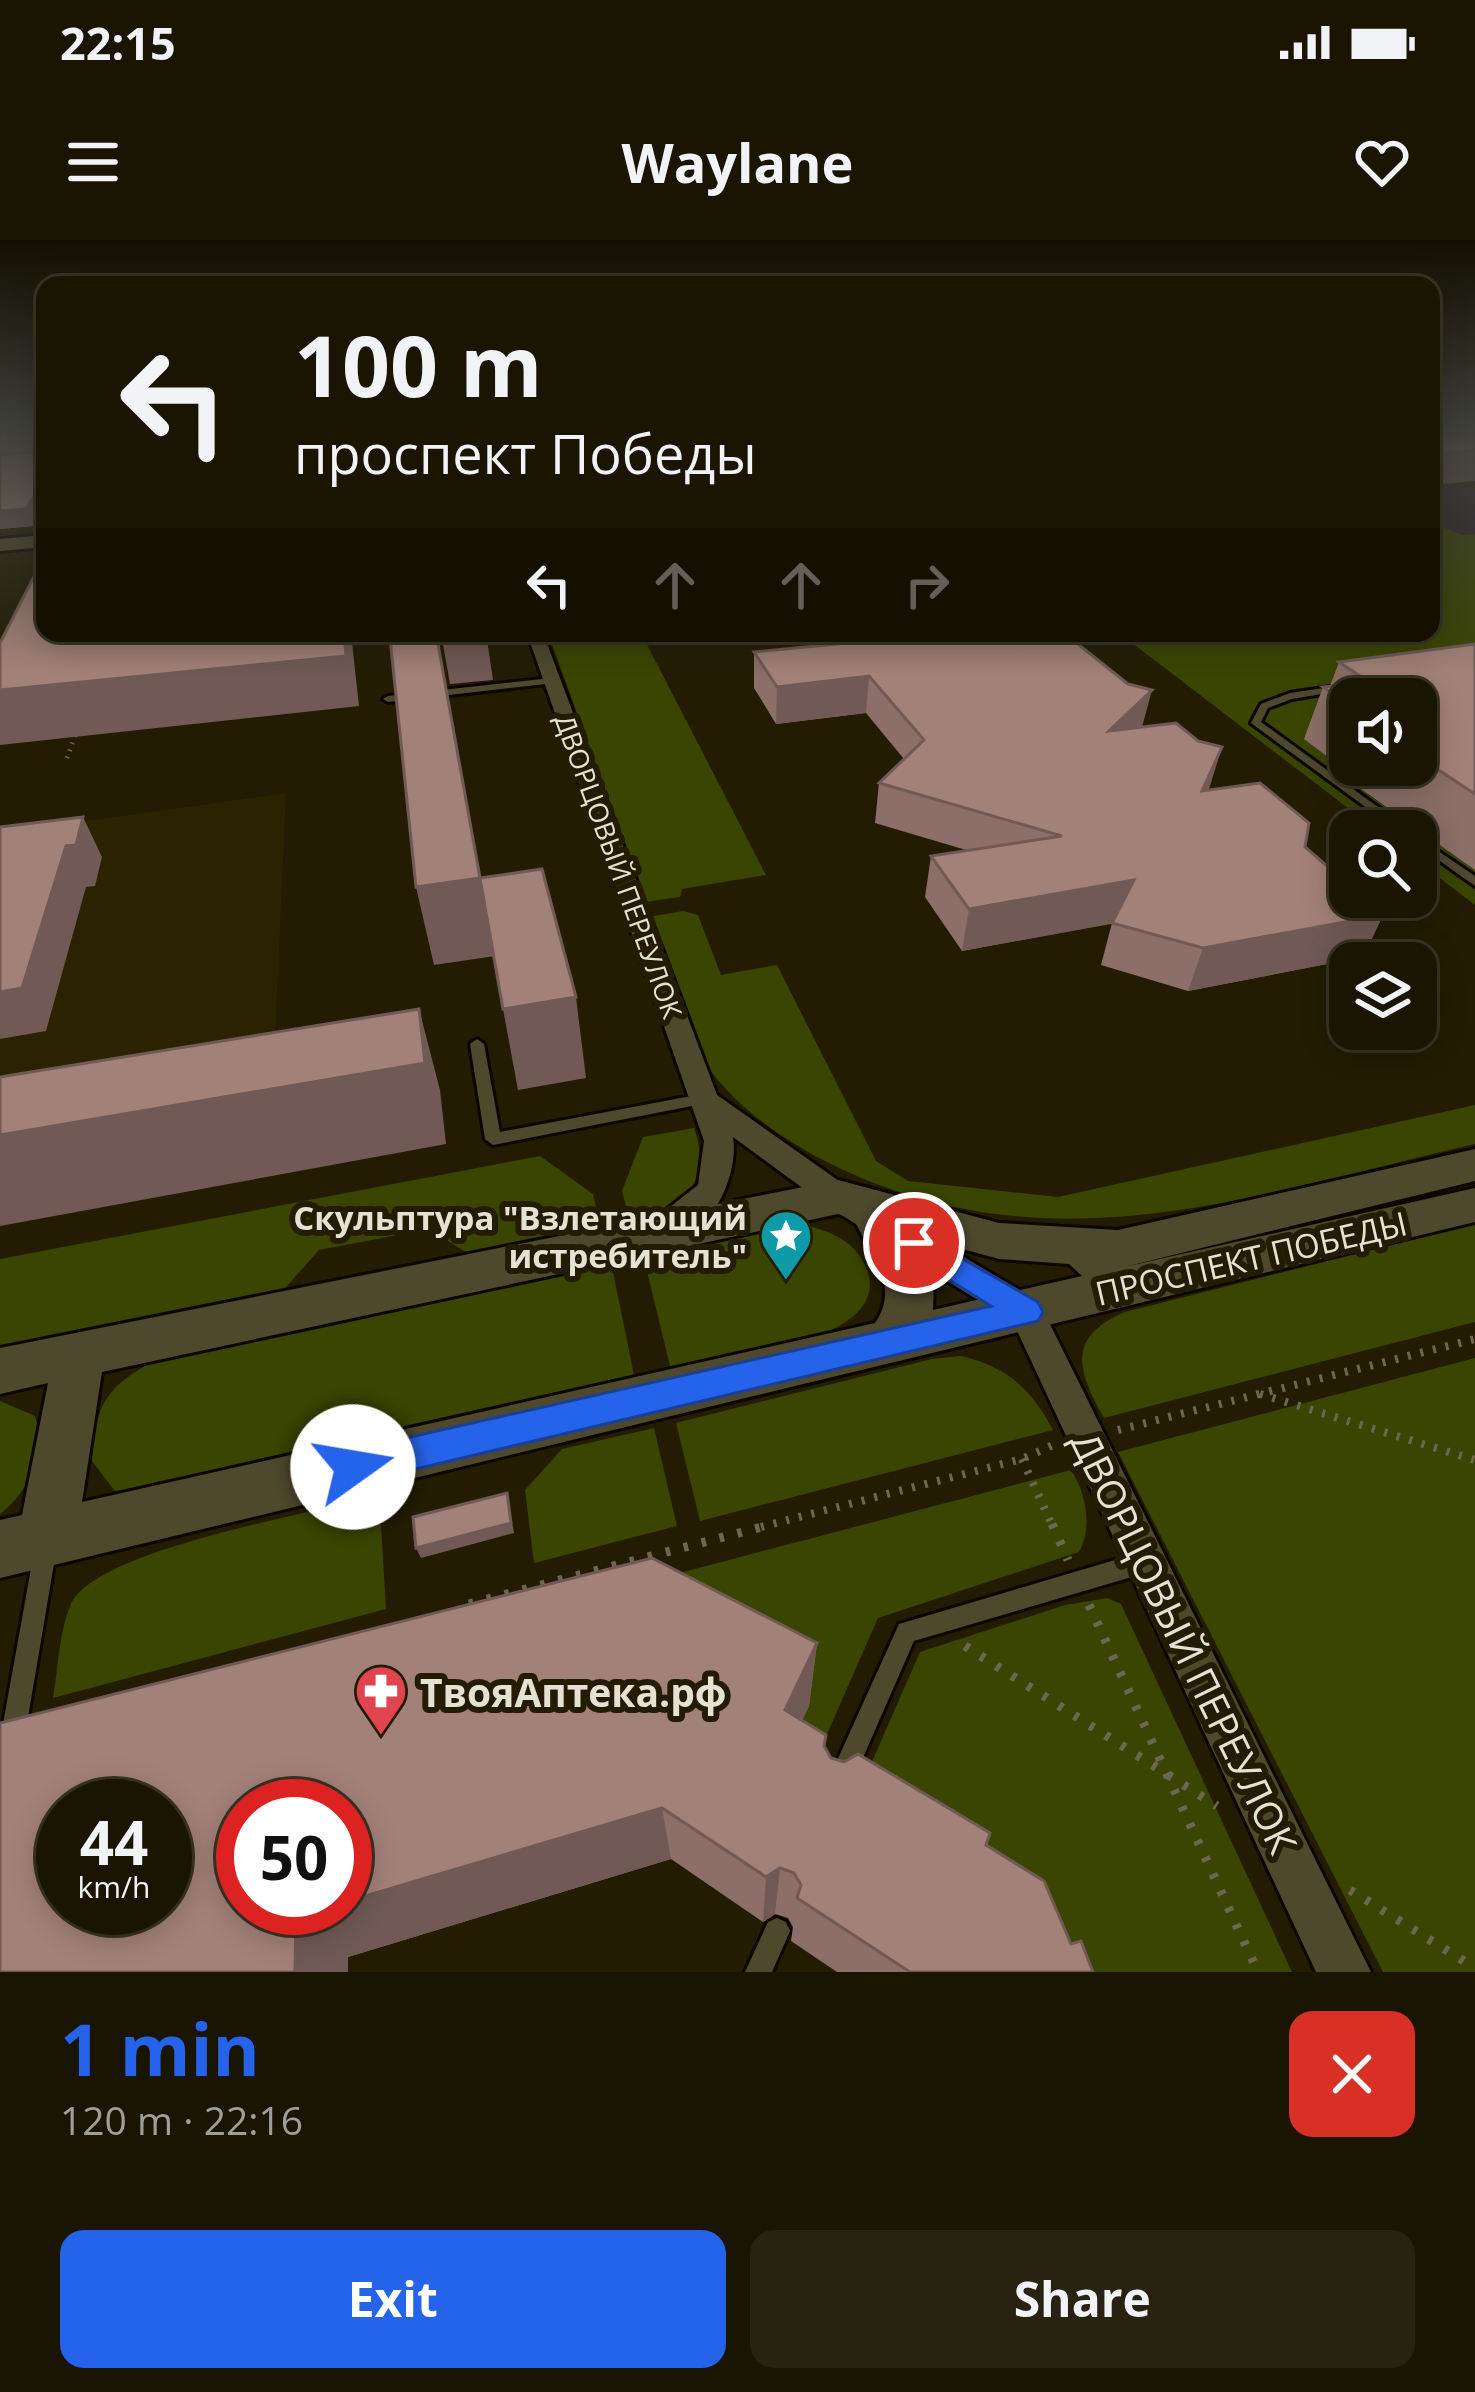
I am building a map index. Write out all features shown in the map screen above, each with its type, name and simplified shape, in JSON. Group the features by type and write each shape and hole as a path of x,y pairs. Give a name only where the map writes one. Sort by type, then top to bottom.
{"main road":[{"path":"0,545 36,542"},
{"name":"ПРОСПЕКТ ПОБЕДЫ","path":"1026,1312 1059,1273 1118,1249 1475,1165"},
{"name":"ПРОСПЕКТ ПОБЕДЫ","path":"24,1543 1475,1205"},
{"path":"857,1208 911,1275 911,1316 890,1343"},
{"name":"ПРОСПЕКТ ПОБЕДЫ","path":"0,1370 657,1234 857,1208 999,1241 1118,1249"},
{"path":"24,1543 79,1354"}],"street":[{"name":"ДВОРЦОВЫЙ ПЕРЕУЛОК","path":"538,642 718,1142 720,1174 705,1204 657,1234"},
{"path":"702,1099 857,1208 1026,1312"},
{"name":"ДВОРЦОВЫЙ ПЕРЕУЛОК","path":"1026,1312 1344,1972"}],"lane":[{"path":"388,699 552,681"},
{"path":"1329,690 1290,696 1264,706 1256,723 1329,776"},
{"path":"1343,786 1376,810"},
{"path":"1437,854 1475,882"},
{"path":"476,1044 493,1139 702,1099"},
{"path":"7,1766 24,1543"},
{"path":"831,1800 907,1632 1147,1562"},
{"path":"758,1972 776,1931"}],"path":[{"path":"67,758 82,714"},
{"path":"466,1605 1022,1459 1086,1437 1475,1340"},
{"path":"1260,1394 1475,1460"},
{"path":"1022,1459 1258,1972"},
{"path":"932,1625 1226,1811"},
{"path":"1341,1884 1475,1968"}],"shaded area":[{"path":"1440,513 1475,513 1475,534 1462,535 1440,526"},
{"path":"286,793 275,1037 0,1082 0,833"}],"green space":[{"path":"1440,526 1462,535 1475,534 1475,905 1437,876 1437,810 1351,810 1131,642 1440,642"},
{"path":"551,642 646,642 766,875 682,889 680,897 645,902"},
{"path":"683,911 698,915 721,975 777,965 876,1161 908,1181 1058,1197 1475,1105 1475,1144 1234,1201 1156,1213 1077,1219 998,1214 918,1198 837,1167 796,1145 721,1084 687,1030 648,917"},
{"path":"694,1128 699,1164 689,1191 665,1210 630,1222 622,1191 643,1137"},
{"path":"540,1156 593,1194 601,1229 472,1256 429,1229 319,1250 279,1295 0,1354 0,1259"},
{"path":"1475,1224 1475,1322 1104,1418 1088,1385 1083,1370 1085,1344 1093,1332 1125,1312"},
{"path":"803,1225 838,1237 859,1255 869,1290 858,1312 833,1329 800,1342 671,1370 643,1255"},
{"path":"611,1262 635,1380 136,1495 114,1490 92,1461 105,1401 123,1381 152,1362"},
{"path":"961,1356 992,1366 1016,1381 1053,1430 700,1521 676,1423 932,1359"},
{"path":"1475,1358 1475,1972 1383,1972 1118,1452"},
{"path":"0,1401 35,1416 38,1443 27,1482 0,1514"},
{"path":"654,1428 677,1526 534,1563 525,1490 562,1449"},
{"path":"1071,1470 1086,1511 1079,1552 878,1618 805,1784 64,1735"},
{"path":"336,1505 381,1525 386,1609 53,1698 66,1617 85,1587 148,1555"},
{"path":"1107,1598 1121,1604 1292,1972 1027,1972 850,1812 920,1652 1065,1605"}],"building":[{"path":"36,573 36,642 345,642 346,656 0,690 0,643"},
{"path":"390,642 438,642 480,878 416,887"},
{"path":"857,642 1075,642 1128,684 1152,690 1109,731 1176,723 1198,741 1222,747 1202,791 1260,783 1309,823 1305,847 1329,868 1329,918 1367,918 1203,948 1112,923 1134,880 969,909 931,856 1062,836 879,783 924,740 869,676 777,687 754,652"},
{"path":"1475,644 1475,794 1437,769 1437,678 1363,678 1339,662"},
{"path":"83,817 76,845 66,846 22,988 0,992 0,827"},
{"path":"542,869 576,997 503,1009 480,878"},
{"path":"419,1009 425,1063 0,1135 0,1077"},
{"path":"507,1493 511,1523 416,1548 413,1517"},
{"path":"652,1558 817,1643 785,1710 826,1735 824,1746 831,1758 844,1762 858,1754 990,1833 986,1845 1044,1881 1071,1944 1081,1941 1093,1972 910,1972 797,1898 801,1885 794,1873 780,1868 766,1877 662,1808 372,1894 372,1779 216,1779 216,1935 296,1935 295,1972 0,1972 0,1723"}],"place":[{"name":"Скульптура \"Взлетающий истребитель\"","path":"786,1282"},
{"name":"ТвояАптека.рф","path":"381,1737"}],"route":[{"path":"353,1467 1026,1312 914,1243"}]}
